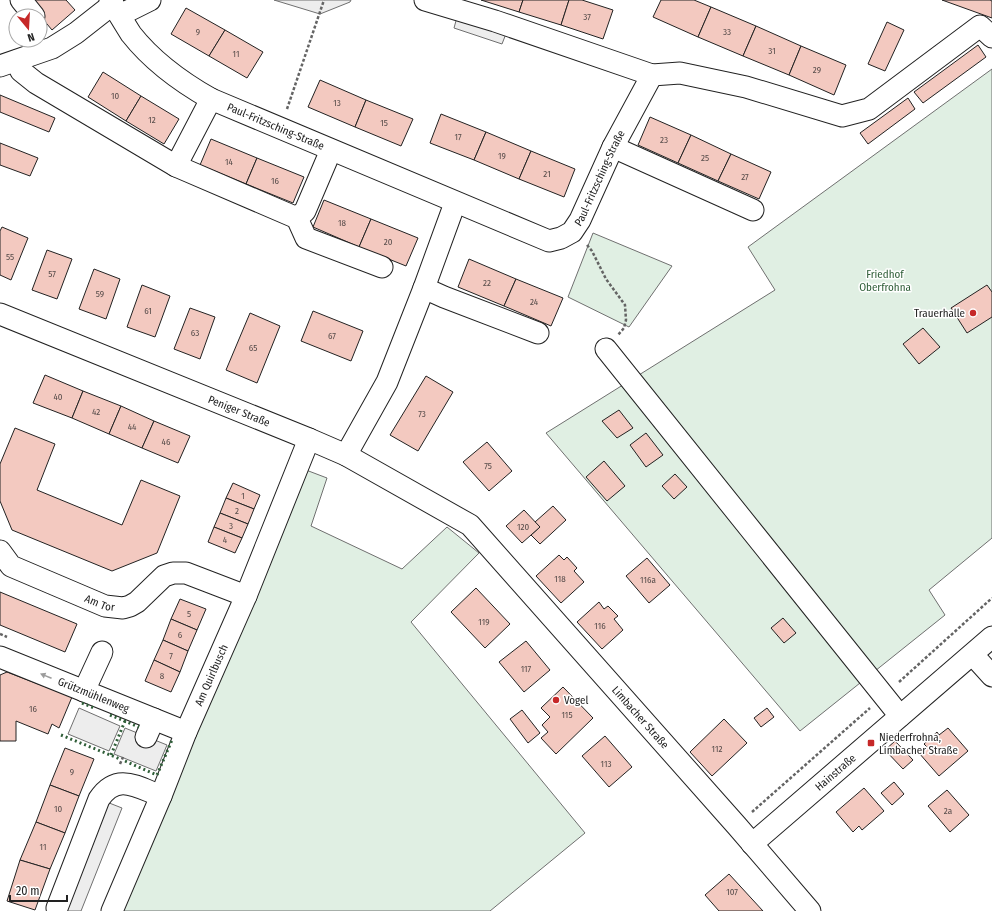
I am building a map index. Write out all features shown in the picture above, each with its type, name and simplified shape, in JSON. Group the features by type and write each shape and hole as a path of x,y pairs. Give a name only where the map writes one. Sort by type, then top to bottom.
{"street":[{"path":"20,0 27,8"},
{"path":"8,63 52,48 114,7 150,0"},
{"path":"425,0 495,21 652,75 680,74 746,87 842,116 869,109 980,26 992,37"},
{"name":"Paul-Fritzsching-Straße","path":"114,7 132,34 154,59 170,74 211,100 548,241 561,238 572,232 580,220 613,147 652,75"},
{"path":"8,63 36,82 176,166 297,218 306,238 382,267"},
{"path":"176,166 211,100"},
{"path":"613,147 753,210"},
{"path":"297,218 305,211 331,150"},
{"path":"346,455 387,382 424,288 455,202"},
{"path":"424,288 538,333"},
{"name":"Peniger Straße","path":"0,314 346,455 470,525"},
{"path":"606,349 900,716"},
{"name":"Am Quirlbusch","path":"112,911 161,796 186,732 246,596 309,439"},
{"name":"Limbacher Straße","path":"470,525 737,826 810,911"},
{"name":"Am Tor","path":"0,551 11,566 105,606 123,608 130,606 137,602 164,576 173,573 186,573 246,596"},
{"name":"Hainstraße","path":"752,844 973,655 992,637"},
{"path":"84,691 102,652"},
{"path":"973,655 992,676"},
{"name":"Grützmühlenweg","path":"0,657 84,691 104,709 150,728 186,732"},
{"path":"57,908 100,799 103,795 114,785 128,783 161,796"}],"path":[{"path":"280,129 324,0"},
{"path":"572,232 576,239 586,244 590,248 606,279 622,299 627,309 624,328 620,334 603,344 606,349"},
{"path":"737,826 992,598"}],"green space":[{"name":"Friedhof Oberfrohna","path":"992,69 992,538 929,590 945,615 800,731 546,433 775,290 748,247"},
{"path":"593,233 672,266 629,327 568,297"},
{"path":"306,470 327,478 311,526 402,569 447,527 479,553 411,622 585,833 490,911 122,911 169,800"}],"shaded area":[{"path":"274,0 351,0 350,2 320,14"},
{"path":"459,10 509,26 502,44 454,28"},
{"path":"79,708 120,726 109,751 68,734"},
{"path":"125,728 167,745 156,771 114,754"},
{"path":"99,799 122,808 81,911 65,911"}],"building":[{"path":"27,0 66,0 75,10 52,30 48,25 48,8 34,8"},
{"path":"481,0 523,0 519,12"},
{"path":"523,0 569,0 561,25 519,12"},
{"path":"569,0 582,0 613,10 603,39 561,25"},
{"path":"661,0 694,0 711,7 698,37 653,17"},
{"path":"942,0 990,0 992,1 992,18"},
{"path":"711,7 756,26 743,56 698,37"},
{"path":"186,8 225,30 209,56 171,34"},
{"path":"887,22 904,30 885,71 868,64"},
{"path":"756,26 801,46 789,75 743,56"},
{"path":"225,30 263,52 247,78 209,56"},
{"path":"978,45 986,57 923,103 914,92"},
{"path":"801,46 846,65 834,95 789,75"},
{"path":"103,72 141,96 126,121 88,97"},
{"path":"320,80 366,100 355,127 308,107"},
{"path":"0,95 55,118 49,132 0,112"},
{"path":"141,96 179,119 164,144 126,121"},
{"path":"908,98 915,109 868,144 860,133"},
{"path":"366,100 413,119 401,146 355,127"},
{"path":"441,114 486,132 474,160 430,143"},
{"path":"650,117 691,135 678,163 638,145"},
{"path":"486,132 531,151 519,179 474,160"},
{"path":"691,135 731,154 718,181 678,163"},
{"path":"211,139 257,158 246,184 200,165"},
{"path":"0,143 38,158 30,176 0,165"},
{"path":"531,151 575,169 564,197 519,179"},
{"path":"731,154 771,172 759,199 718,181"},
{"path":"257,158 304,177 293,203 246,184"},
{"path":"324,200 371,219 359,247 313,227"},
{"path":"371,219 418,238 406,266 359,247"},
{"path":"2,227 28,238 11,280 0,275 0,231"},
{"path":"47,250 72,259 57,299 32,290"},
{"path":"469,259 516,279 504,306 458,287"},
{"path":"94,269 120,279 106,319 79,309"},
{"path":"516,279 563,298 551,326 504,306"},
{"path":"142,285 170,296 155,337 127,327"},
{"name":"Trauerhalle","path":"987,285 992,292 992,317 967,333 951,308"},
{"path":"190,308 215,317 200,359 174,349"},
{"path":"313,311 363,331 351,361 301,341"},
{"path":"250,313 280,326 257,383 226,370"},
{"path":"923,328 940,347 919,364 903,344"},
{"path":"45,375 83,391 72,418 33,403"},
{"path":"426,376 453,392 418,451 390,435"},
{"path":"83,391 121,406 109,434 72,418"},
{"path":"121,406 154,421 142,448 109,434"},
{"path":"619,410 633,428 617,438 602,421"},
{"path":"154,421 190,436 178,463 142,448"},
{"path":"15,428 55,444 37,490 122,525 141,480 180,496 157,553 112,571 12,530 0,501 0,464"},
{"path":"646,433 663,455 646,467 630,445"},
{"path":"487,442 512,471 489,491 463,462"},
{"path":"604,461 625,486 607,501 586,477"},
{"path":"675,474 687,487 674,499 662,486"},
{"path":"233,483 260,495 254,509 226,498"},
{"path":"226,498 254,509 248,524 220,513"},
{"path":"553,506 566,520 540,544 531,535 540,527 535,522"},
{"path":"524,510 540,527 522,543 506,526"},
{"path":"220,513 248,524 242,538 214,527"},
{"path":"214,527 242,538 235,553 208,542"},
{"path":"559,555 564,560 567,557 577,568 574,571 584,582 561,603 536,576"},
{"path":"647,558 670,585 649,603 626,576"},
{"path":"476,588 510,624 485,648 451,612"},
{"path":"0,592 77,624 65,652 0,625"},
{"path":"180,599 206,609 197,630 171,619"},
{"path":"599,602 604,609 608,606 618,616 614,619 623,630 602,649 577,622"},
{"path":"783,618 796,633 784,643 771,628"},
{"path":"171,619 197,630 188,651 163,640"},
{"path":"163,640 188,651 180,672 154,660"},
{"path":"526,641 550,670 524,692 499,662"},
{"path":"154,660 180,672 171,692 145,681"},
{"path":"7,672 72,697 59,728 52,724 48,734 16,721 16,741 0,741 0,675"},
{"path":"563,687 593,718 556,754 541,738 548,732 542,725 550,717 541,708"},
{"path":"767,708 774,717 761,727 754,718"},
{"path":"522,710 540,733 528,743 510,719"},
{"path":"724,719 747,743 712,776 690,752"},
{"path":"948,728 968,751 939,776 919,753 927,747 924,744 937,732 939,735"},
{"path":"605,736 632,767 609,787 582,756"},
{"path":"895,741 913,760 903,769 885,750"},
{"path":"65,748 94,759 79,796 50,785"},
{"path":"894,782 904,794 892,805 881,793"},
{"path":"50,785 79,796 65,833 36,822"},
{"path":"864,788 884,811 862,830 859,826 853,832 836,812"},
{"path":"947,790 969,815 950,832 928,806"},
{"path":"36,822 65,833 50,869 20,860"},
{"path":"20,860 50,869 35,910 7,901"},
{"path":"729,874 763,911 719,911 705,895"}],"hedge":[{"path":"82,703 94,708"},
{"path":"110,715 139,727"},
{"path":"111,755 125,721"},
{"path":"61,735 120,759"},
{"path":"125,761 157,775 172,740"}],"place":[{"name":"Trauerhalle","path":"973,313"},
{"name":"Vogel","path":"556,700"},
{"name":"Niederfrohna, Limbacher Straße","path":"871,743"}]}
